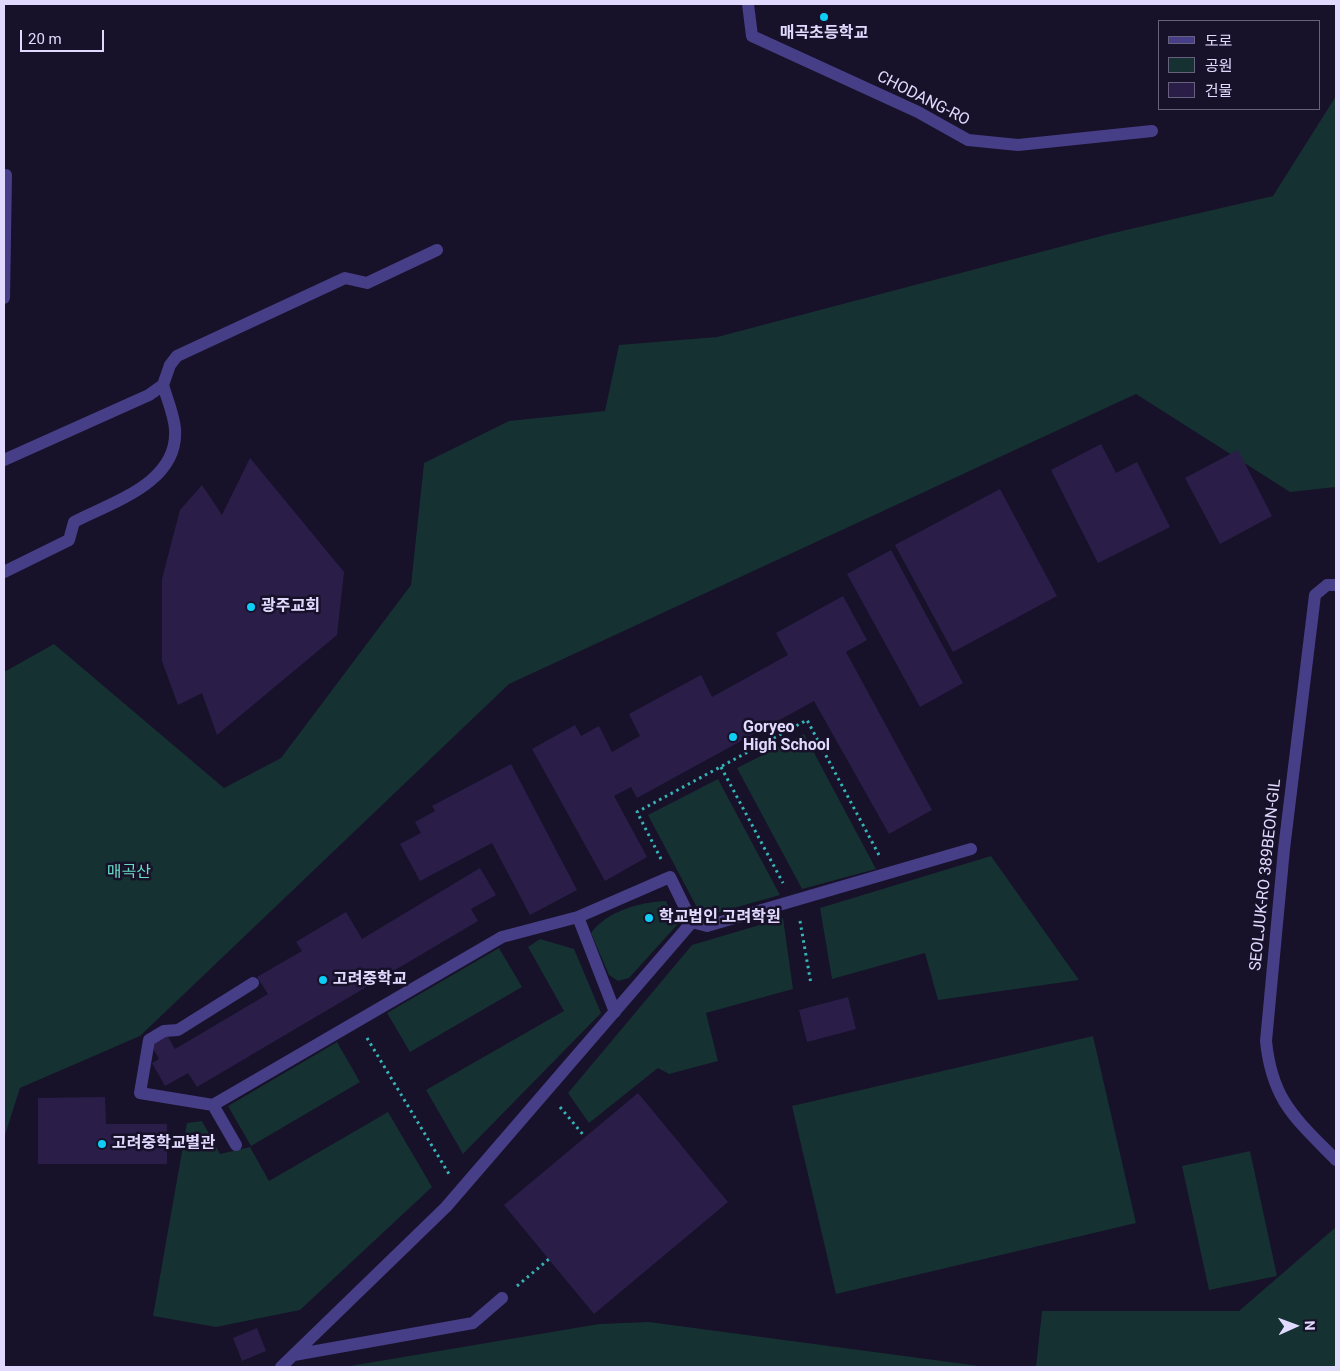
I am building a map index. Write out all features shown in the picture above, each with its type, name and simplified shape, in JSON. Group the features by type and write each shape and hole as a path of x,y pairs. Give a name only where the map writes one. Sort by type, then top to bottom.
{"street":[{"name":"CHODANG-RO","path":"748,4 752,36 918,112 968,140 1018,145 1152,131"},
{"path":"4,298 6,175"},
{"path":"4,460 149,395 163,384 170,365 177,356 345,278 367,283 437,250"},
{"path":"4,572 69,540 74,522 136,490 158,475 170,460 175,430 163,384"},
{"name":"SEOLJUK-RO 389BEON-GIL","path":"1336,585 1327,585 1315,595 1284,850 1266,1041 1268,1061 1276,1087 1289,1112 1336,1160"},
{"path":"253,983 178,1030 164,1031 149,1040 140,1093 213,1105 502,938 578,917 670,878 692,922 708,926 971,849"},
{"path":"578,917 614,1012"},
{"path":"281,1367 446,1207 692,922"},
{"path":"213,1105 236,1145"},
{"path":"294,1355 473,1323 502,1298"}],"path":[{"path":"670,878 637,812 808,720 889,873"},
{"path":"721,767 795,901 811,984"},
{"path":"356,1022 459,1192"},
{"path":"547,1091 585,1137"},
{"path":"502,1298 549,1259"}],"green space":[{"name":"매곡산","path":"1336,96 1336,487 1290,492 1136,394 509,684 140,1036 20,1088 4,1138 4,672 54,644 224,788 281,758 411,585 424,463 509,421 605,411 619,345 717,337 1109,234 1273,196"},
{"path":"804,734 876,869 802,889 737,768"},
{"path":"718,779 780,895 702,917 648,815"},
{"path":"991,856 1079,980 938,1000 925,953 832,979 820,908"},
{"path":"666,901 677,925 629,978 618,981 609,975 591,933 598,925 615,913 646,903"},
{"path":"783,918 793,989 706,1013 718,1061 669,1074 658,1068 589,1123 568,1093 692,945"},
{"path":"540,939 574,949 601,1013 463,1154 426,1090 564,1011 528,947"},
{"path":"499,948 522,987 410,1052 387,1013"},
{"path":"1093,1036 1136,1223 836,1294 792,1106"},
{"path":"337,1042 360,1082 251,1146 228,1106"},
{"path":"388,1112 432,1187 300,1310 216,1327 153,1316 187,1123 202,1121 220,1154 250,1147 269,1181"},
{"path":"1250,1151 1277,1276 1209,1290 1182,1166"},
{"path":"1336,1227 1336,1367 1036,1367 1042,1311 1239,1311"},
{"path":"649,1322 987,1367 344,1367 599,1324"}],"building":[{"path":"1101,444 1116,473 1137,462 1170,527 1098,563 1051,470"},
{"path":"1238,450 1272,516 1220,544 1185,478"},
{"name":"광주교회","path":"250,458 344,572 337,635 217,735 202,693 178,705 162,661 162,579 180,510 202,485 222,515"},
{"path":"1000,489 1057,596 953,652 895,545"},
{"path":"891,550 963,683 920,707 847,574"},
{"path":"843,596 867,640 846,652 932,810 889,834 814,701 637,798 631,787 614,796 647,857 605,881 532,749 575,725 581,736 599,726 612,752 640,736 629,714 701,675 712,697 788,655 776,633"},
{"path":"511,764 577,890 530,915 492,843 420,881 400,844 421,833 415,822 435,811 432,806"},
{"path":"480,868 496,895 471,909 478,921 197,1087 188,1073 165,1086 152,1063 159,1059 151,1045 167,1035 175,1049 268,994 257,977 302,951 296,942 346,912 362,939"},
{"path":"848,997 856,1029 807,1042 799,1010"},
{"path":"638,1093 728,1202 594,1314 504,1205"},
{"name":"고려중학교별관","path":"105,1097 106,1124 167,1124 167,1164 38,1164 38,1098"},
{"path":"257,1328 266,1351 242,1361 233,1338"}],"place":[{"name":"매곡초등학교","path":"824,17"},
{"name":"광주교회","path":"251,607"},
{"name":"Goryeo High School","path":"733,737"},
{"name":"학교법인 고려학원","path":"649,918"},
{"name":"고려중학교","path":"323,980"},
{"name":"고려중학교별관","path":"102,1144"}]}
